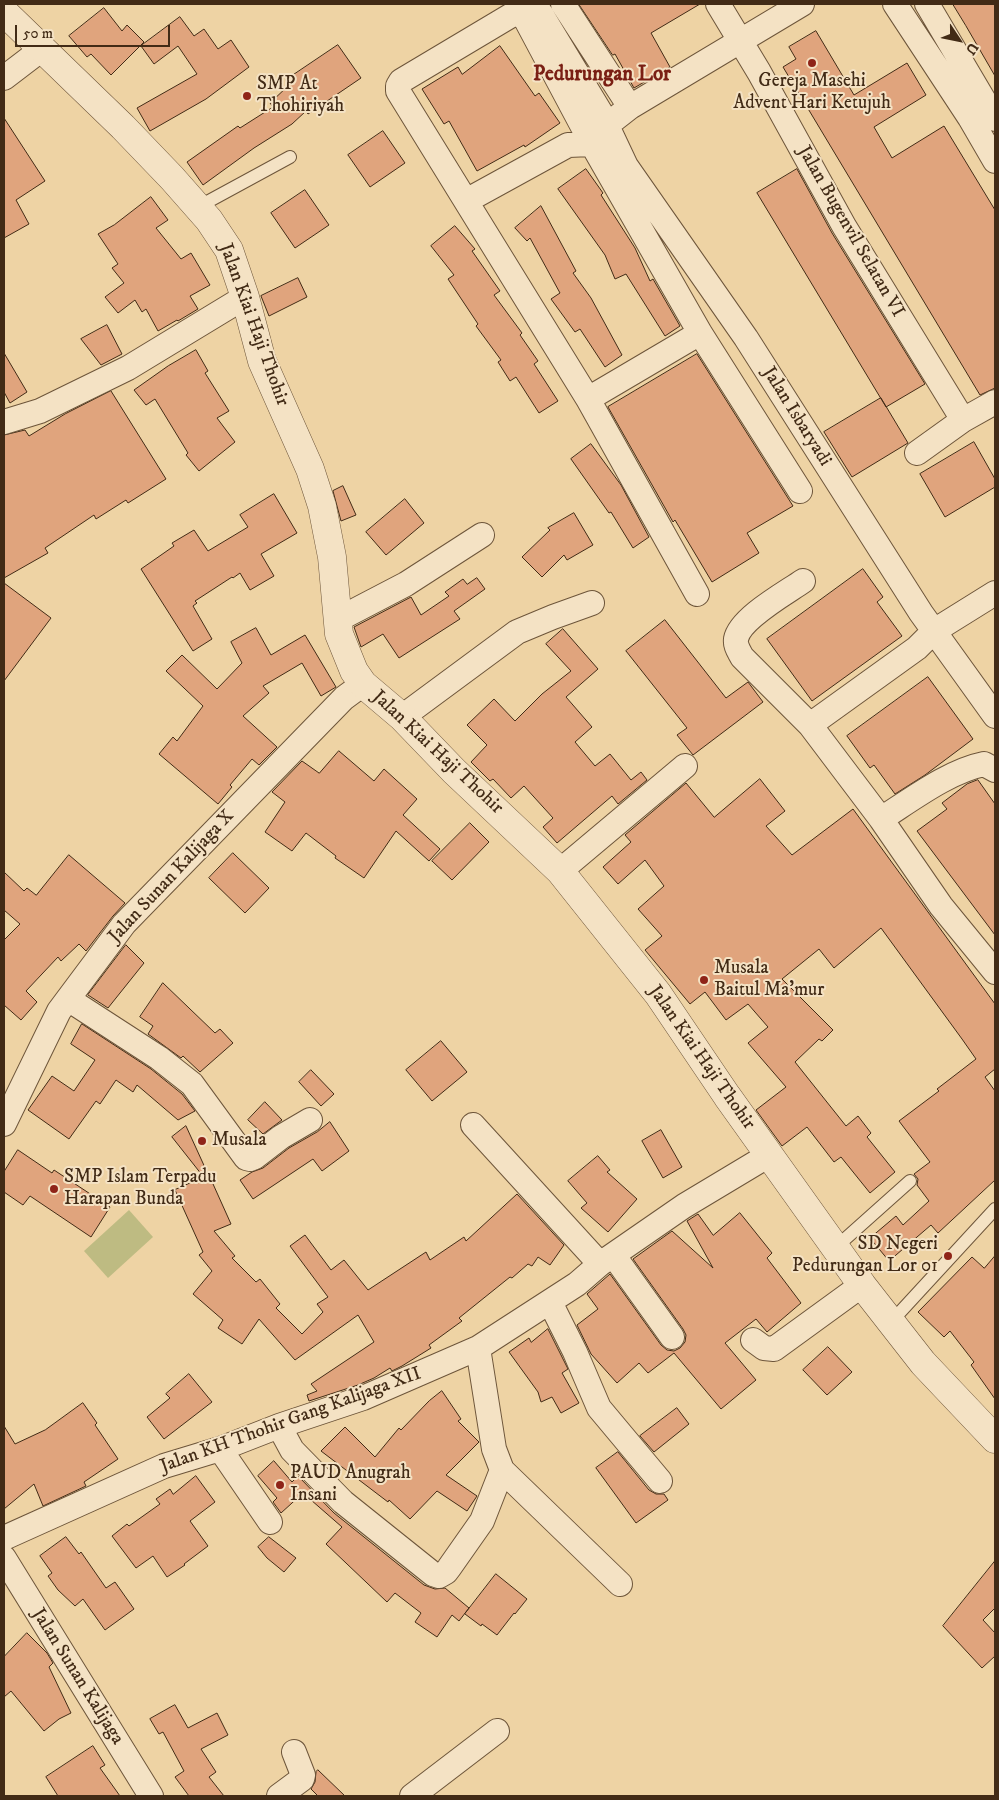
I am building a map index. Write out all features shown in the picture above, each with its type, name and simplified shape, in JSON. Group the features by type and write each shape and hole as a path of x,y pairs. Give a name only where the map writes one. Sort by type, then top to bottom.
{"street":[{"path":"535,4 700,333 800,491"},
{"path":"563,4 630,107"},
{"name":"Jalan Bugenvil Selatan VI","path":"718,4 759,72 844,226 964,420"},
{"path":"466,201 599,129 630,107 802,4"},
{"path":"895,4 987,110"},
{"path":"927,4 987,110 995,161"},
{"name":"Jalan Kiai Haji Thohir","path":"4,12 123,127 198,207 221,236 229,250 245,297 262,361 310,469 322,506 332,557 339,634 354,671 363,684 402,716 454,771 560,870 658,994 727,1096 862,1285 923,1364 995,1439"},
{"path":"599,129 525,18 517,13 401,81 398,86 398,91 588,400 697,594"},
{"path":"4,78 42,49"},
{"name":"Jalan Isbaryadi","path":"599,129 746,338 867,530 934,631 995,716"},
{"path":"4,422 40,412 128,368 245,297"},
{"path":"588,400 700,333"},
{"path":"917,453 964,420 995,402"},
{"path":"337,620 406,584 482,535"},
{"path":"803,581 754,614 744,623 736,638 736,645 742,657 810,725 881,819 941,906 995,972"},
{"path":"810,725 917,648 934,631 995,593"},
{"path":"402,716 517,632 553,616 592,603"},
{"name":"Jalan Sunan Kalijaga X","path":"4,1124 59,1011 124,924 344,698 363,684"},
{"path":"881,819 966,769 984,764 995,770"},
{"path":"560,870 685,766"},
{"path":"68,999 159,1058 192,1084 246,1158 255,1157 310,1120"},
{"path":"473,1126 607,1260 672,1337"},
{"name":"Jalan KH Thohir Gang Kalijaga XII","path":"4,1538 164,1466 220,1449 279,1426 363,1398 478,1348 577,1284 607,1260 684,1206 769,1155"},
{"path":"753,1340 764,1348 774,1349 862,1285"},
{"path":"550,1302 575,1352 599,1408 660,1481"},
{"path":"478,1348 494,1449 502,1470 620,1584"},
{"path":"279,1426 292,1450 343,1502 433,1574 439,1576 446,1572 482,1521 502,1470"},
{"path":"220,1449 270,1522"},
{"name":"Jalan Sunan Kalijaga","path":"4,1558 151,1796"},
{"path":"412,1796 497,1731"},
{"path":"279,1796 302,1779 303,1774 294,1752"}],"lane":[{"path":"198,207 290,157"},
{"path":"835,1248 910,1181"},
{"path":"891,1322 995,1209"}],"shaded area":[{"path":"129,1210 153,1237 108,1278 84,1251"}],"building":[{"path":"579,4 700,4 651,33 670,67 634,88 615,54 613,55"},
{"path":"953,4 995,4 995,76 966,26"},
{"path":"104,8 122,31 127,25 144,42 111,75 91,54 87,57 69,36"},
{"path":"180,17 194,36 204,29 218,49 231,40 249,67 206,99 150,131 137,108 197,74 178,46 154,64 141,46"},
{"path":"816,31 854,95 907,63 926,95 874,127 892,158 944,126 995,210 995,388 980,395 783,67 796,59 789,47"},
{"path":"338,45 361,78 308,114 306,111 292,124 254,148 203,185 187,162 238,126 240,128 273,107 270,103 289,85 286,80"},
{"path":"500,46 535,96 539,93 560,123 525,147 524,145 477,171 449,121 444,124 422,89 458,67 462,74"},
{"path":"4,118 45,181 16,200 29,224 4,238"},
{"path":"383,131 405,163 370,187 348,155"},
{"path":"586,169 603,193 601,195 635,248 650,281 653,279 680,326 665,336 626,274 615,279 605,255 558,189"},
{"path":"797,169 832,233 925,384 886,407 757,193"},
{"path":"305,190 329,225 295,248 271,213"},
{"path":"151,197 168,220 156,228 181,259 191,253 210,285 190,296 198,309 158,331 146,309 142,312 135,300 118,313 105,297 124,283 112,268 118,264 98,234 114,225"},
{"path":"541,206 576,271 573,273 591,298 622,355 605,367 580,329 575,332 551,299 560,293 530,238 527,241 515,228"},
{"path":"455,226 475,249 472,251 500,291 494,295 522,333 520,335 538,361 534,364 558,401 539,413 516,377 510,381 498,362 501,360 476,326 478,324 448,279 454,275 431,246"},
{"path":"298,278 307,297 269,316 261,296"},
{"path":"107,325 122,354 101,365 81,339"},
{"path":"196,350 208,371 205,373 229,411 217,418 235,442 199,471 186,455 188,453 155,399 146,405 134,390 168,366"},
{"path":"4,353 27,392 10,403 4,392"},
{"path":"697,354 793,506 747,533 759,553 712,582 675,520 673,522 608,407"},
{"path":"111,391 166,479 128,503 126,500 96,519 94,515 45,548 48,553 4,578 4,435 25,430 29,436 65,414"},
{"path":"881,398 908,443 852,477 824,432"},
{"path":"974,442 995,479 995,487 945,517 920,474"},
{"path":"591,444 621,485 649,537 633,548 611,512 609,513 571,459"},
{"path":"343,486 356,515 341,521 333,491"},
{"path":"274,494 297,533 261,554 274,576 250,590 240,573 195,601 197,603 193,606 212,639 193,651 141,569 174,546 172,543 194,530 208,551 248,527 240,515"},
{"path":"405,499 424,523 386,555 366,532"},
{"path":"574,513 593,545 567,560 564,555 542,577 522,557 550,530 548,528"},
{"path":"863,569 883,597 877,602 902,636 812,701 767,639"},
{"path":"477,578 485,589 454,611 460,619 399,658 383,634 361,647 354,627 411,597 421,615 449,596 445,592 463,579 467,584"},
{"path":"4,583 51,618 4,681"},
{"path":"665,620 726,698 748,682 763,702 693,755 677,735 687,728 626,651"},
{"path":"256,628 271,655 305,635 336,687 321,696 302,663 263,686 269,693 243,716 277,747 259,765 252,759 230,785 232,787 218,804 159,754 173,737 177,741 203,706 166,671 182,655 217,689 242,663 231,642"},
{"path":"563,629 598,669 566,697 592,727 575,742 595,766 610,754 631,780 641,772 647,780 618,804 612,796 557,843 543,827 553,818 524,786 511,798 493,779 490,781 471,762 487,745 467,725 494,699 515,721 542,694 571,671 546,644"},
{"path":"928,677 973,739 925,775 895,794 874,765 870,768 847,736"},
{"path":"339,751 374,781 384,769 417,799 403,815 440,849 429,861 396,831 364,878 335,858 336,856 306,833 292,851 265,832 285,802 272,792 302,761 319,773"},
{"path":"760,779 785,811 766,826 792,855 853,809 995,1004 995,1069 985,1077 995,1091 995,1180 938,1233 931,1225 889,1261 870,1238 896,1216 903,1225 929,1201 917,1185 918,1179 914,1174 930,1162 899,1121 939,1091 937,1089 976,1059 962,1039 881,928 834,968 819,949 782,979 833,1030 822,1041 819,1039 795,1062 846,1126 858,1116 871,1133 867,1137 895,1172 870,1193 841,1157 834,1162 807,1127 782,1146 756,1110 786,1087 748,1043 768,1027 748,1004 726,1020 705,992 690,1004 645,950 662,936 638,909 664,886 645,860 618,884 603,867 631,842 625,835 686,783 714,817"},
{"path":"978,780 995,804 995,935 917,831 947,809 942,803 967,784"},
{"path":"470,823 489,842 452,880 432,861"},
{"path":"233,853 269,888 245,913 209,878"},
{"path":"69,855 125,903 86,951 79,944 61,961 58,957 26,991 37,1002 21,1020 4,1005 4,940 20,924 4,910 4,872 24,891 27,888 36,895"},
{"path":"126,945 144,963 108,1008 88,995"},
{"path":"163,983 215,1033 220,1029 233,1043 200,1072 183,1056 181,1058 148,1034 153,1026 140,1017"},
{"path":"82,1024 151,1069 182,1094 195,1111 178,1120 137,1085 133,1092 116,1080 100,1104 96,1101 69,1139 28,1110 52,1076 74,1091 95,1060 71,1044"},
{"path":"441,1041 467,1072 432,1101 406,1070"},
{"path":"311,1070 334,1094 321,1106 299,1082"},
{"path":"265,1102 282,1120 263,1134 248,1120"},
{"path":"330,1122 349,1151 322,1171 313,1159 253,1199 240,1180 252,1172 263,1168 289,1148"},
{"path":"186,1126 207,1172 202,1175 172,1137"},
{"path":"661,1130 682,1167 663,1178 642,1141"},
{"path":"18,1150 52,1173 54,1170 110,1207 91,1237 30,1196 23,1205 4,1192 4,1172"},
{"path":"598,1156 610,1170 607,1172 637,1199 608,1232 581,1208 587,1203 568,1181"},
{"path":"209,1175 231,1224 214,1231 235,1256 232,1258 256,1282 260,1279 280,1304 276,1308 302,1334 323,1312 317,1304 328,1297 290,1246 305,1235 331,1270 344,1260 368,1290 426,1252 430,1260 464,1237 466,1241 517,1194 564,1245 550,1265 538,1257 532,1266 528,1264 459,1318 462,1321 429,1345 431,1348 402,1366 392,1371 390,1368 358,1385 309,1401 307,1395 317,1391 311,1384 374,1342 358,1315 295,1360 259,1319 242,1344 218,1328 223,1320 193,1294 212,1271 199,1255 203,1252 175,1190"},
{"path":"740,1213 772,1253 767,1258 801,1303 767,1332 756,1319 725,1343 756,1380 721,1409 674,1353 648,1373 639,1363 617,1383 591,1354 577,1325 598,1309 587,1294 610,1274 661,1345 667,1350 674,1351 680,1348 685,1342 686,1335 683,1329 633,1259 672,1231 713,1268 687,1221 698,1214 713,1235"},
{"path":"995,1256 995,1399 971,1365 974,1362 950,1331 944,1337 918,1312 972,1257 984,1268"},
{"path":"548,1329 568,1369 562,1373 579,1403 561,1413 552,1397 541,1402 538,1392 509,1352 529,1338 531,1342"},
{"path":"828,1347 852,1372 827,1395 803,1370"},
{"path":"189,1374 212,1402 164,1439 147,1417 170,1398 166,1394"},
{"path":"442,1391 461,1419 458,1421 479,1442 446,1475 477,1496 467,1511 437,1491 410,1519 389,1500 388,1502 321,1451 345,1427 375,1457 399,1428 401,1430 429,1401"},
{"path":"83,1403 118,1459 84,1482 86,1486 43,1506 34,1484 4,1509 4,1426 15,1444 45,1430"},
{"path":"677,1408 689,1424 654,1452 640,1436"},
{"path":"618,1452 649,1490 656,1494 664,1494 668,1500 636,1523 596,1468"},
{"path":"274,1461 292,1482 298,1476 334,1513 424,1585 435,1589 445,1588 469,1608 459,1621 452,1615 437,1637 415,1622 421,1613 395,1593 387,1602 326,1544 342,1527 303,1493 281,1513 273,1502 277,1498 258,1476"},
{"path":"196,1476 215,1502 190,1521 208,1546 167,1577 153,1556 136,1568 112,1536 127,1524 129,1526 160,1504 156,1499 170,1489 173,1494"},
{"path":"66,1537 79,1554 81,1552 106,1588 115,1582 134,1609 105,1630 83,1599 75,1606 58,1590 48,1576 52,1573 40,1556"},
{"path":"269,1537 296,1558 284,1572 267,1558 258,1547"},
{"path":"995,1561 995,1608 983,1620 995,1633 995,1656 982,1668 943,1626"},
{"path":"496,1574 527,1599 497,1635 465,1614"},
{"path":"27,1633 47,1653 53,1663 49,1667 71,1713 59,1719 44,1731 11,1691 4,1697 4,1657"},
{"path":"175,1705 188,1728 217,1713 228,1735 201,1749 216,1772 209,1777 224,1796 189,1796 175,1777 184,1771 163,1732 159,1734 150,1719"},
{"path":"93,1746 105,1765 100,1768 120,1796 58,1796 46,1777"},
{"path":"318,1770 345,1796 318,1796 311,1789"}],"place":[{"name":"Gereja Masehi Advent Hari Ketujuh","path":"812,63"},
{"name":"SMP At Thohiriyah","path":"247,96"},
{"name":"Musala Baitul Ma'mur","path":"704,980"},
{"name":"Musala","path":"202,1141"},
{"name":"SMP Islam Terpadu Harapan Bunda","path":"54,1189"},
{"name":"SD Negeri Pedurungan Lor 01","path":"948,1256"},
{"name":"PAUD Anugrah Insani","path":"280,1485"}],"district":[{"name":"Pedurungan Lor","path":"602,76"}]}
